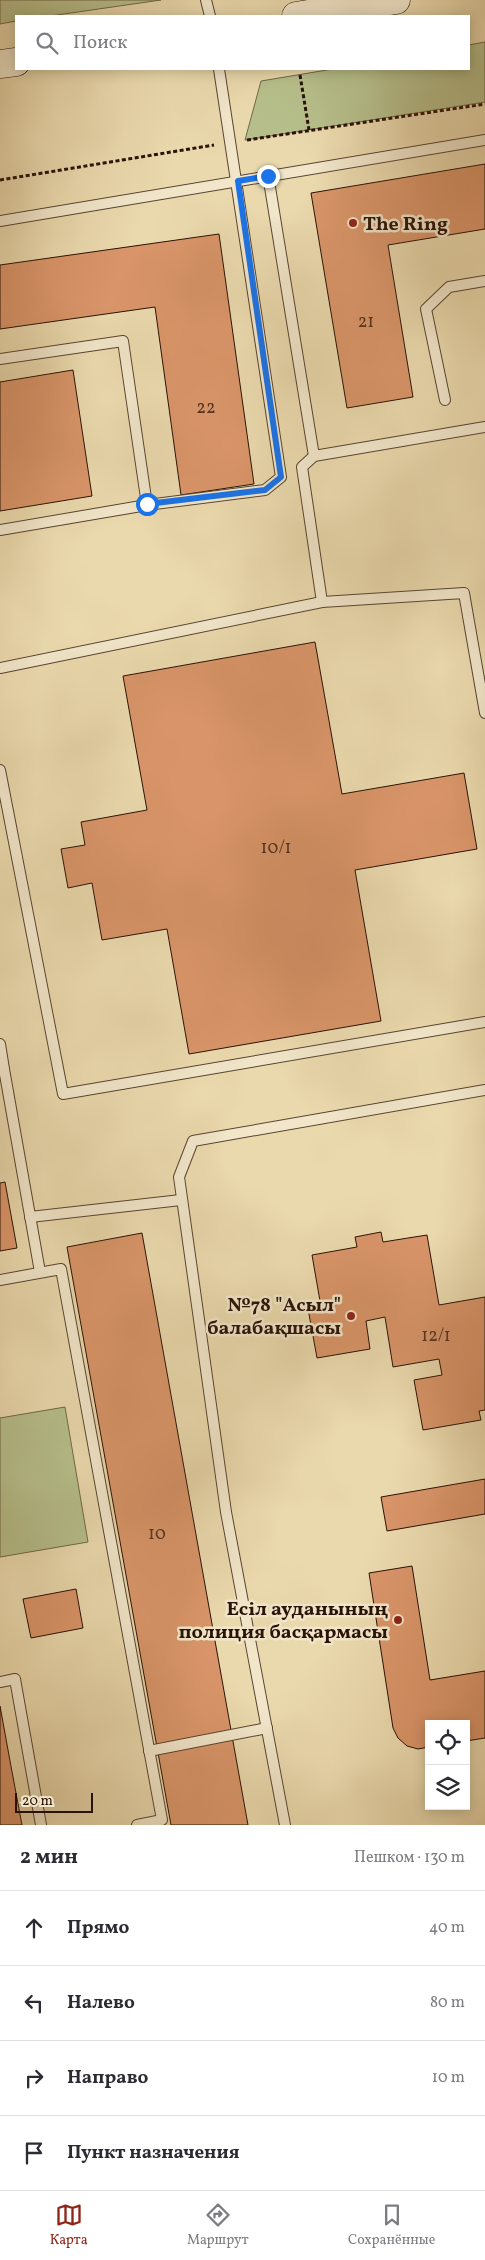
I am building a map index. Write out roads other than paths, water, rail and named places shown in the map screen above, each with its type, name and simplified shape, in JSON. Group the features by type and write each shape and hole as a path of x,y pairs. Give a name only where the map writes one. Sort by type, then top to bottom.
{"main road":[{"path":"302,15 396,0"},
{"path":"0,64 15,62"}],"lane":[{"path":"206,0 210,15"},
{"path":"0,530 147,504 265,490 281,477 238,181 219,70"},
{"path":"0,221 485,140"},
{"path":"268,176 314,456"},
{"path":"445,400 426,308 449,287 485,281"},
{"path":"0,359 124,341 147,504"},
{"path":"322,602 302,467 314,456 485,427"},
{"path":"0,668 322,602 464,593 485,713"},
{"path":"0,770 63,1094 485,1022"},
{"path":"0,1044 2,1069 40,1272"},
{"path":"285,1825 226,1512 180,1200 179,1177 193,1141 485,1090"},
{"path":"30,1218 180,1200"},
{"path":"0,1280 61,1269 162,1820 137,1825"},
{"path":"0,1682 14,1679 41,1825"},
{"path":"149,1751 267,1728"}],"place":[{"name":"The Ring","path":"353,223"},
{"name":"№78 \"Асыл\" балабақшасы","path":"351,1316"},
{"name":"Есіл ауданының полиция басқармасы","path":"398,1620"}]}
